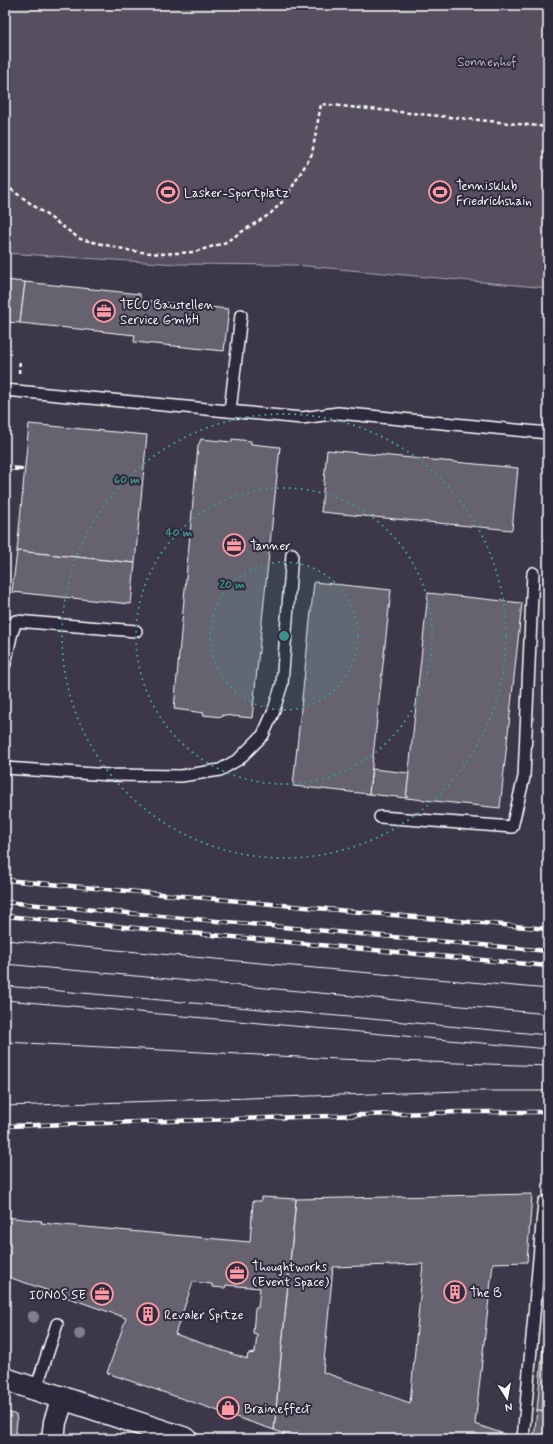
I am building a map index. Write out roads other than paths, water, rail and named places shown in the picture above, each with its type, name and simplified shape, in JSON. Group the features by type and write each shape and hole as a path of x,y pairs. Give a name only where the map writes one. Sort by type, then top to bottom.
{"street":[{"path":"5,1379 186,1439"},
{"path":"53,1439 55,1422 63,1398"}],"lane":[{"path":"230,411 241,315"},
{"path":"5,390 302,418 338,414 548,433"},
{"path":"5,768 109,775 181,776 220,770 239,759 263,735 273,713 282,684 292,554"},
{"path":"380,817 512,827 524,777 533,573"},
{"path":"5,664 16,621 136,631"},
{"path":"523,1439 544,1202 548,1202"},
{"path":"36,1389 57,1324"}],"tram line":[{"path":"5,940 548,989"},
{"path":"5,964 548,1014"},
{"path":"5,986 548,1035"},
{"path":"5,1000 548,1049"},
{"path":"5,1042 337,1059 548,1066"},
{"path":"5,1106 462,1091 548,1091"}],"railway":[{"path":"5,468 21,469"},
{"path":"5,880 548,929"},
{"path":"5,902 548,951"},
{"path":"5,916 548,966"},
{"path":"5,1126 461,1112 548,1112"}],"place":[{"name":"Lasker-Sportplatz","path":"168,192"},
{"name":"Tennisklub Friedrichshain","path":"440,192"},
{"name":"TECO Baustellen Service GmbH","path":"104,311"},
{"name":"Tanner","path":"234,545"},
{"name":"Thoughtworks (Event Space)","path":"237,1273"},
{"name":"The B","path":"455,1292"},
{"name":"IONOS SE","path":"102,1294"},
{"name":"Revaler Spitze","path":"148,1314"},
{"name":"Braineffect","path":"228,1408"}],"park label":[{"name":"Sonnenhof","path":"487,61"}]}
